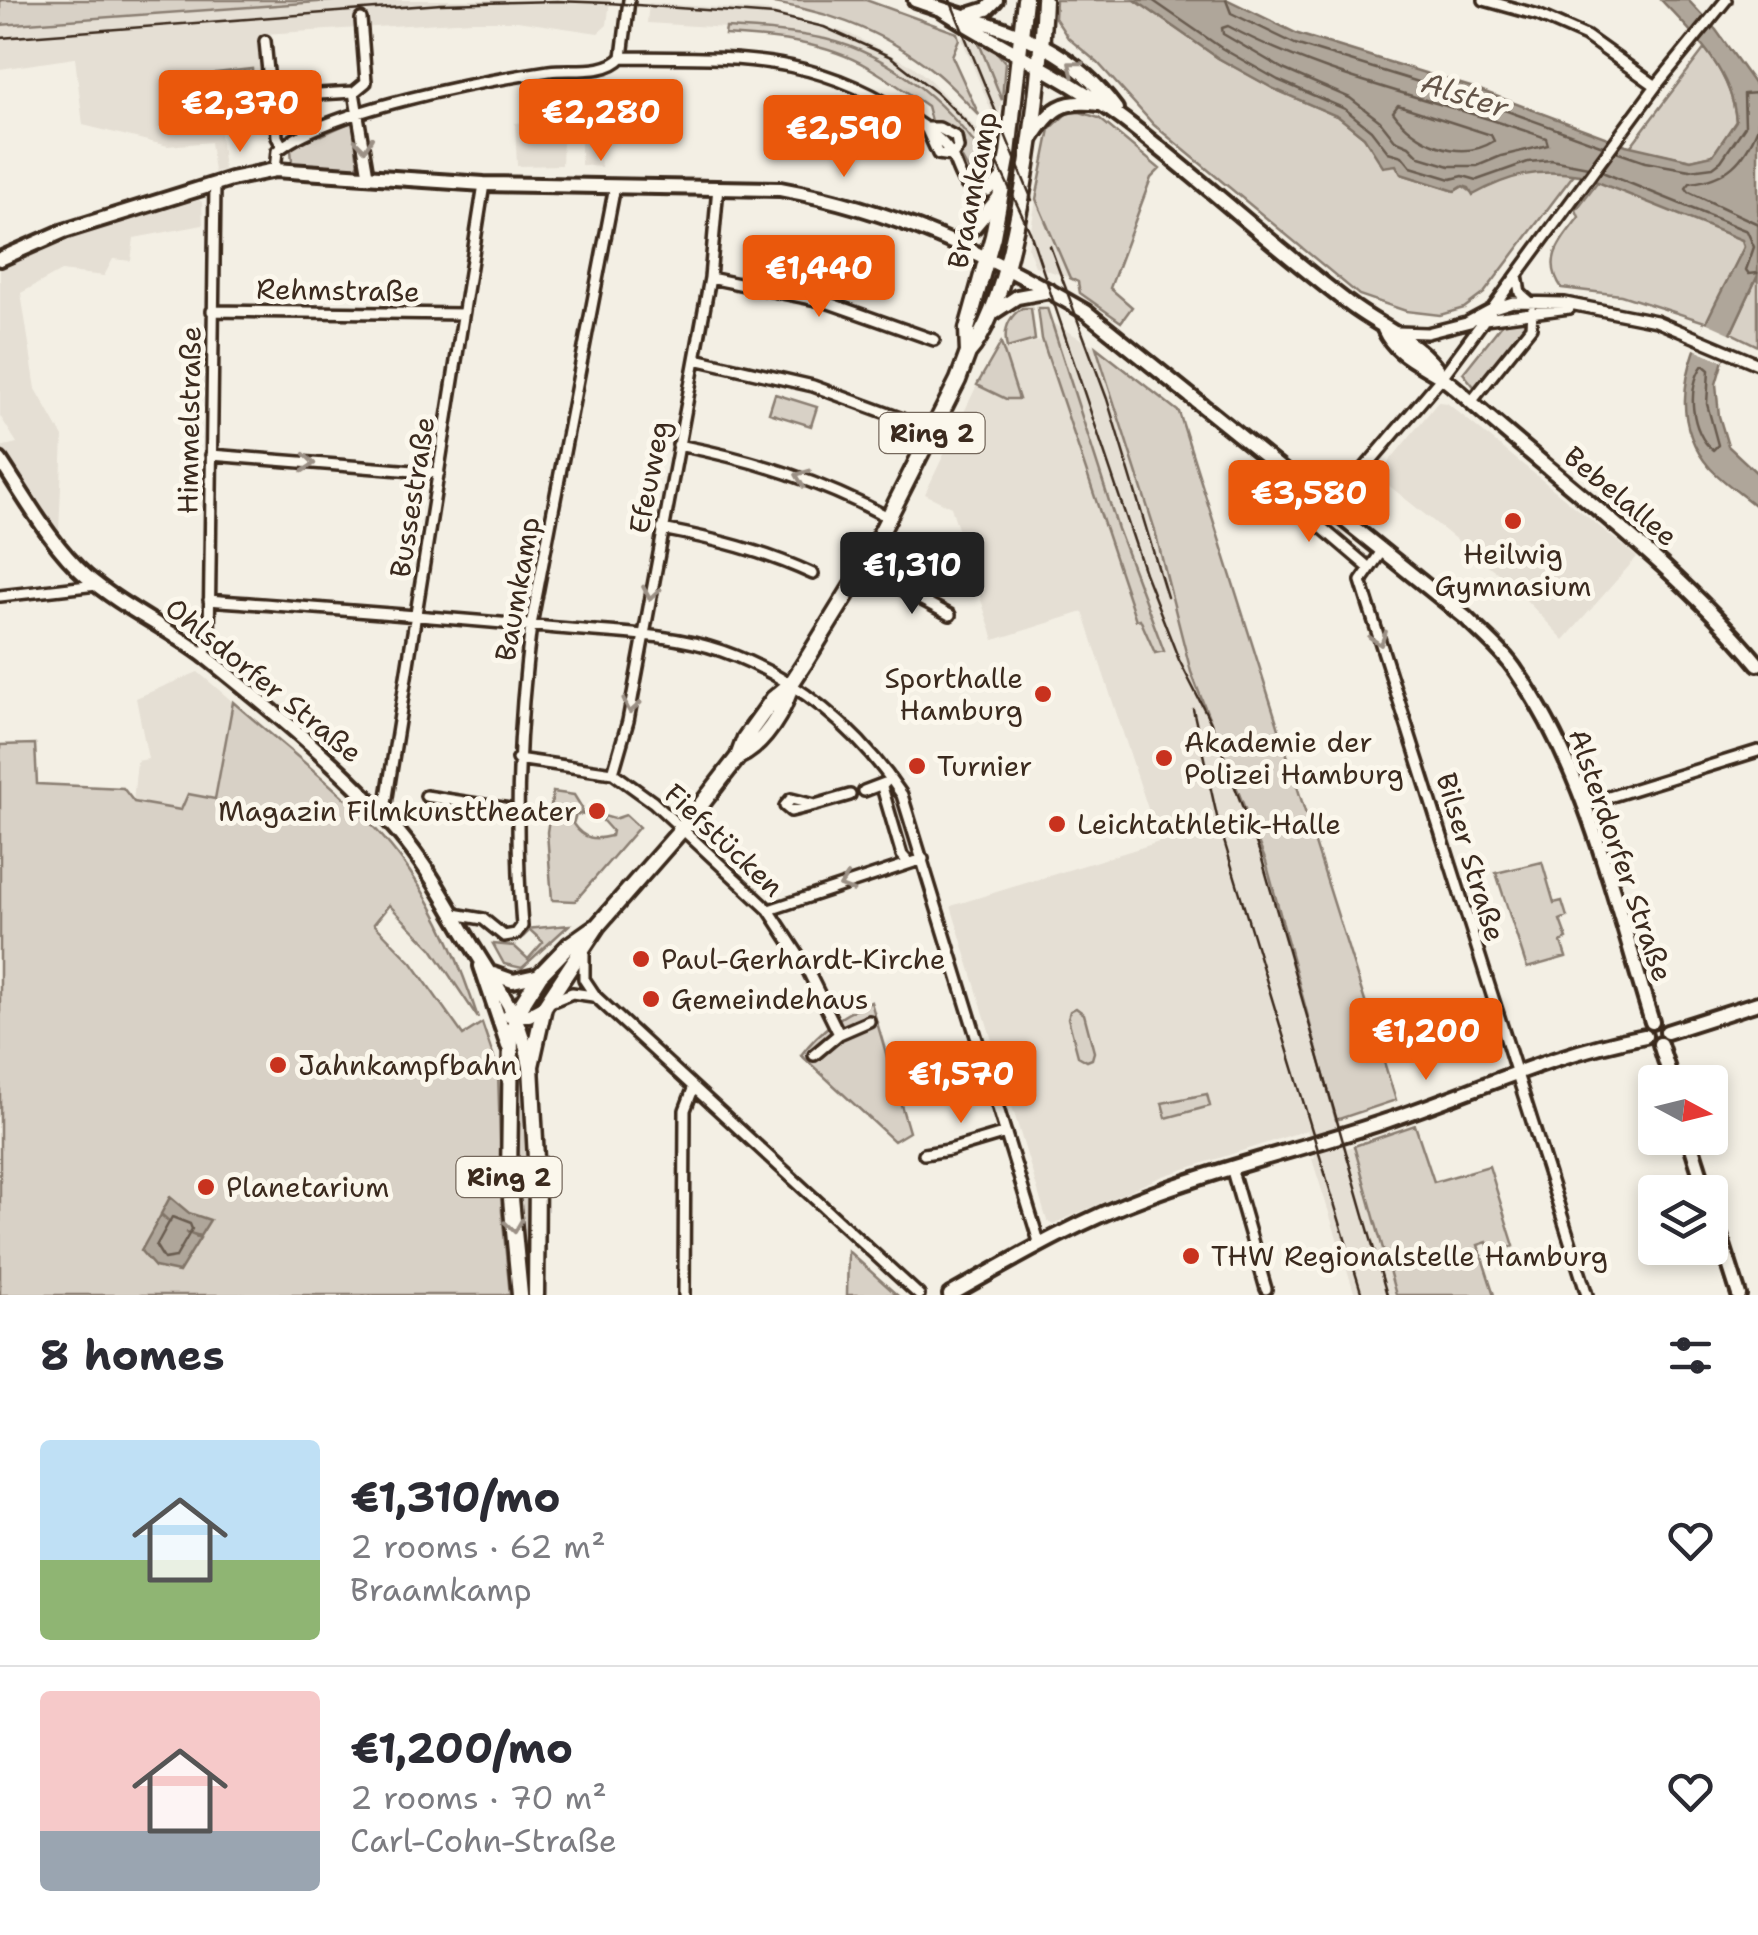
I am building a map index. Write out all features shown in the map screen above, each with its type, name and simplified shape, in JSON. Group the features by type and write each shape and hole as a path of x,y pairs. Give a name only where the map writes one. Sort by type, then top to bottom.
{"main road":[{"name":"Ring 2","path":"1023,35 1025,0"},
{"name":"Ring 2","path":"1042,45 1044,0"},
{"name":"Braamkamp","path":"536,1295 531,1075 534,1040 544,1007 598,925 738,757 751,752 780,712 788,700 791,684 890,518 968,353 968,329 1004,175 1023,35"},
{"name":"Braamkamp","path":"968,353 981,338 1006,267 1042,45"},
{"name":"Braamkamp","path":"516,1016 540,975 568,945 598,925"},
{"name":"Ring 2","path":"516,1016 509,1059 509,1178 520,1295"}],"street":[{"path":"622,57 629,0"},
{"name":"Bebelallee","path":"916,0 968,15 1042,45 1088,78 1123,119"},
{"path":"968,15 986,9 996,0"},
{"path":"1484,0 1538,15 1586,36 1656,86"},
{"path":"1382,551 1368,567 1314,521 1442,378 1656,86 1726,0"},
{"name":"Bebelallee","path":"941,9 1040,64 1123,119 1307,271 1384,330 1422,351 1442,378 1645,547 1704,602 1758,664"},
{"path":"275,99 354,92 366,82 361,19"},
{"path":"265,41 277,137 286,144"},
{"path":"286,144 360,113 459,88 551,71 608,67 622,57 739,58 802,66 852,85 926,128 939,128 956,137 958,148 952,156"},
{"path":"354,92 368,176"},
{"path":"1028,146 1042,122 1060,106 1078,102 1100,104"},
{"path":"926,128 935,151 940,156 952,156"},
{"path":"280,170 286,144"},
{"path":"952,156 963,182 975,192 988,191 1004,175"},
{"name":"Alsterdorfer Straße","path":"0,259 58,233 215,184 280,170 484,184 780,189 828,198 918,225 1006,267 1086,312 1466,618 1510,663 1554,733 1584,805 1652,1022"},
{"name":"Himmelstraße","path":"204,656 209,642 215,184"},
{"name":"Bussestraße","path":"384,816 484,184"},
{"name":"Baumkamp","path":"454,914 482,919 504,936 521,930 516,810 531,625 615,186"},
{"name":"Efeuweg","path":"613,773 628,721 710,278 718,187"},
{"path":"954,242 974,227 1000,196"},
{"path":"1471,402 1529,330 1531,306 1520,293 1517,275"},
{"path":"710,278 826,302 934,340"},
{"path":"991,314 1017,298 1050,291"},
{"path":"1384,330 1416,334 1531,306"},
{"path":"1468,322 1494,308 1581,307 1633,315 1681,330 1758,364"},
{"name":"Rehmstraße","path":"212,311 463,314"},
{"path":"694,359 813,386 900,418"},
{"path":"678,445 800,475 890,518"},
{"path":"211,455 439,473"},
{"name":"Ohlsdorfer Straße","path":"0,460 65,552 99,585 204,656 384,816 434,879 516,1016 531,1075"},
{"path":"662,529 726,542 813,574"},
{"name":"Bilser Straße","path":"1368,567 1361,581 1587,1295"},
{"path":"863,568 950,615"},
{"path":"0,596 99,585"},
{"path":"209,600 644,637 720,650 791,684 854,735 902,795 1040,1245"},
{"path":"1584,805 1758,751"},
{"path":"518,759 613,773"},
{"name":"Fiefstücken","path":"613,773 682,828 769,910 805,965 839,1034"},
{"path":"864,791 882,786 890,778"},
{"path":"882,786 902,855 908,863"},
{"path":"426,796 516,810"},
{"path":"814,805 850,796"},
{"path":"769,910 923,859"},
{"path":"584,948 584,979 596,997 918,1295"},
{"name":"Ohlsdorfer Straße","path":"478,956 509,1059"},
{"path":"491,973 513,981 540,975"},
{"path":"495,1004 506,1014 516,1016 529,1015 567,994 596,997"},
{"path":"1669,1065 1664,1038 1663,1024 1652,1022 1644,1036 1649,1043 1664,1038 1758,1003"},
{"path":"814,1055 839,1034 869,1021"},
{"path":"950,1295 1040,1245 1144,1196 1393,1119 1516,1070 1599,1044 1644,1036"},
{"path":"684,1295 685,1110 693,1089"},
{"path":"924,1154 1006,1134"},
{"path":"1230,1167 1266,1289"},
{"path":"1728,1262 1738,1295"}],"shaded area":[{"path":"0,0 345,0 0,25"},
{"path":"345,0 610,0 607,25 598,33 517,21 471,21 264,34 266,92 216,99 224,170 214,172 210,142 168,146 83,125 75,58 0,69 0,25"},
{"path":"749,0 866,0 957,33 959,39 952,56 979,115 935,72 871,32 823,14"},
{"path":"1056,0 1135,0 1218,58 1274,89 1339,117 1364,137 1382,163 1396,165 1401,174 1454,191 1463,186 1474,194 1522,175 1574,174 1484,293 1464,308 1440,315 1406,311 1359,295 1154,125 1098,63 1068,38 1055,18"},
{"path":"649,3 769,11 848,33 913,66 930,80 988,141 984,155 953,117 911,80 775,31 647,23"},
{"path":"726,28 825,39 875,58 941,106 992,169 981,178 972,176 960,155 963,143 959,133 931,121 927,106 868,67 817,47 725,35"},
{"path":"961,37 979,43 1002,100 997,125"},
{"path":"979,43 994,49 1005,62 1002,100"},
{"path":"1705,48 1726,83 1736,122 1713,155 1691,160 1630,147"},
{"path":"252,69 254,88 216,91 215,73"},
{"path":"594,83 601,167 581,165 581,140 574,133 563,140 562,165 517,166 515,123 536,121 534,89"},
{"path":"1067,113 1099,118 1160,169 1151,178 1110,288 1132,307 1121,322 1080,293 1036,199 1050,129"},
{"path":"351,122 360,132 355,136 357,156 363,157 355,168 292,162 291,149 307,137"},
{"path":"1598,181 1743,240 1744,247 1708,323 1621,295 1562,288 1554,268 1556,251 1579,217 1576,210"},
{"path":"1036,199 1070,278 1035,266 1028,248"},
{"path":"199,200 203,225 134,238 131,261 113,259 104,276 61,271 21,293 36,389 63,437 59,533 0,447 17,443 0,416 0,267 61,241"},
{"path":"1758,275 1758,346 1731,333"},
{"path":"1022,308 1031,308 1035,340 1007,348 1007,325"},
{"path":"1038,308 1047,308 1118,529 1164,651 1155,653 1140,619 1136,620 1042,339"},
{"path":"1526,319 1528,325 1476,389 1463,373 1503,323"},
{"name":"Akademie der Polizei Hamburg","path":"1052,323 1096,347 1154,527 1191,672 1266,862 1347,1148 1354,1146 1396,1295 1355,1295 1312,1159 1315,1157 1307,1130 1163,1176 1053,1224 1047,1221 951,906 1159,842 1083,612 994,640 951,507 925,494 977,385 1007,348 1056,338"},
{"path":"1001,343 1019,399 1006,399 977,385"},
{"path":"1096,347 1179,412 1396,1100 1336,1120 1266,862 1191,672 1154,527"},
{"path":"775,394 817,407 811,426 769,413"},
{"name":"Heilwig Gymnasium","path":"1438,402 1447,403 1637,557 1564,640 1509,582 1377,476"},
{"path":"198,672 233,702 215,800 181,811 133,802 137,761 148,759 136,698"},
{"path":"233,702 327,782 392,848 431,906 449,942 478,1018 432,949 389,905 374,924 412,963 463,1035 482,1023 498,1070 502,1212 510,1295 0,1295 0,745 35,744 37,784 123,788 134,802 181,810 188,794 215,799"},
{"path":"553,792 574,795 581,813 586,815 576,814 573,824 586,836 611,836 604,816 614,819 626,815 639,827 575,901 552,900 547,832"},
{"path":"1542,862 1554,903 1562,901 1567,917 1560,920 1567,939 1561,942 1566,957 1527,968 1496,873"},
{"path":"569,925 522,968 504,964 493,944 514,946 528,959 543,942 530,930 525,935 526,929"},
{"path":"871,1002 909,1132 894,1141 801,1055 832,1024"},
{"path":"1076,1008 1084,1014 1094,1052 1087,1061 1078,1056 1068,1018"},
{"path":"518,1042 529,1132 530,1295 516,1175"},
{"path":"1207,1094 1210,1106 1166,1118 1162,1103"},
{"path":"1415,1125 1434,1182 1489,1166 1514,1246 1491,1254 1487,1242 1478,1245 1494,1295 1396,1295 1354,1146"},
{"path":"848,1251 897,1295 847,1295"}],"water":[{"name":"Alster","path":"1135,0 1228,0 1298,34 1477,89 1626,145 1691,160 1713,155 1736,121 1727,86 1710,55 1661,0 1688,0 1716,30 1758,89 1758,275 1731,333 1716,384 1719,416 1728,446 1758,474 1758,508 1710,468 1693,441 1685,414 1692,357 1744,247 1742,240 1580,175 1525,175 1473,195 1463,186 1455,191 1401,174 1396,165 1383,167 1364,137 1339,117 1274,89 1218,58"},
{"path":"170,1197 189,1213 210,1220 200,1236 186,1232 200,1238 179,1272 155,1267 141,1251 161,1215 171,1223 161,1214"}],"pier":[{"path":"1705,322 1734,335 1723,361 1692,348"}],"railway":[{"path":"950,0 1032,200"},
{"path":"0,38 441,4 609,3 774,15 824,27 891,57 937,93 967,123 998,164 1030,232 1145,573 1179,660 1210,721 1261,856 1387,1295"},
{"path":"1050,246 1107,399 1167,597"},
{"path":"1193,709 1218,821 1362,1295"}],"place":[{"name":"Heilwig Gymnasium","path":"1513,521"},
{"name":"Sporthalle Hamburg","path":"1043,694"},
{"name":"Akademie der Polizei Hamburg","path":"1164,758"},
{"name":"Turnier","path":"917,766"},
{"name":"Magazin Filmkunsttheater","path":"597,811"},
{"name":"Leichtathletik-Halle","path":"1057,824"},
{"name":"Paul-Gerhardt-Kirche","path":"641,959"},
{"name":"Gemeindehaus","path":"651,999"},
{"name":"Jahnkampfbahn","path":"278,1065"},
{"name":"Planetarium","path":"206,1187"},
{"name":"THW Regionalstelle Hamburg","path":"1191,1256"}]}
